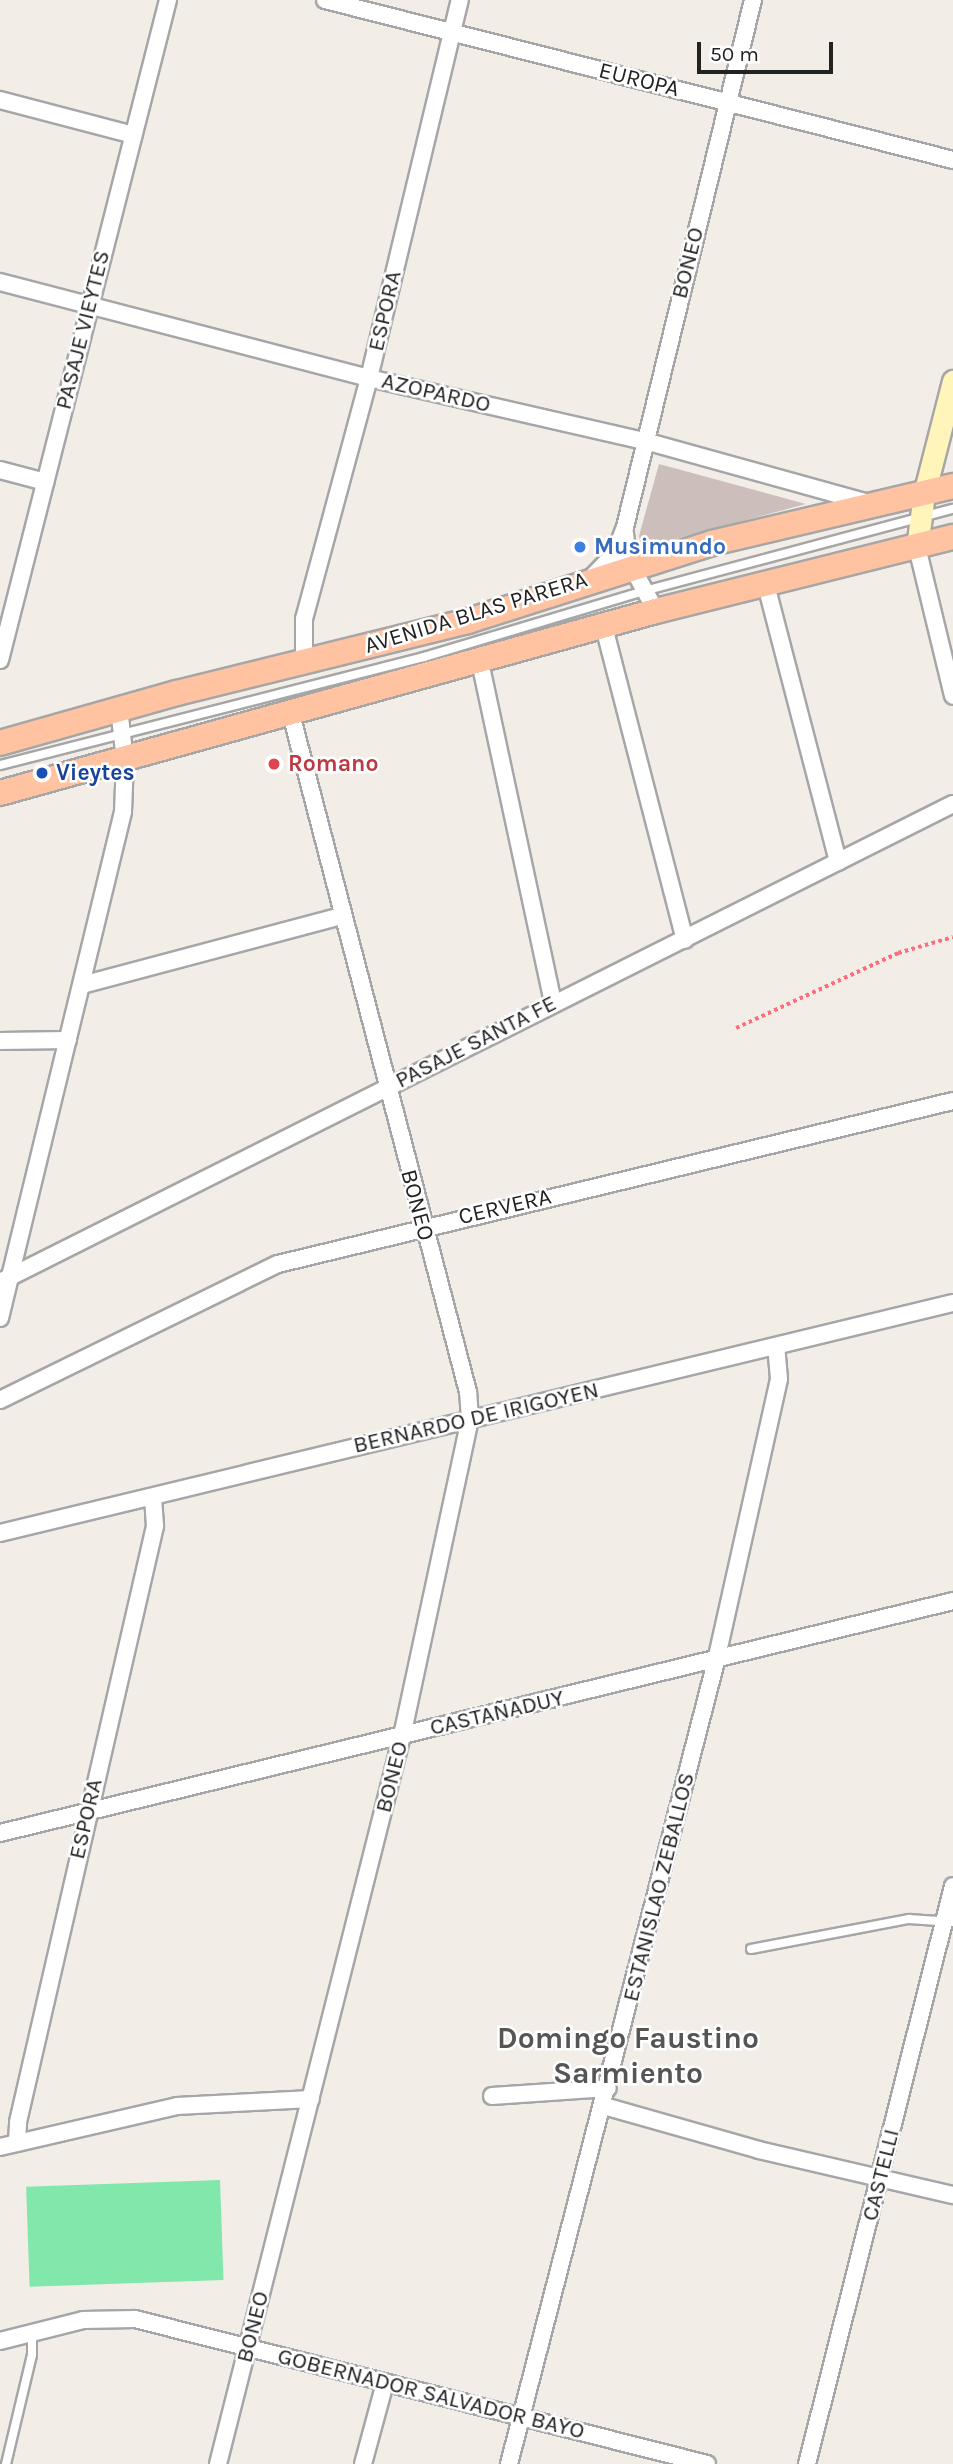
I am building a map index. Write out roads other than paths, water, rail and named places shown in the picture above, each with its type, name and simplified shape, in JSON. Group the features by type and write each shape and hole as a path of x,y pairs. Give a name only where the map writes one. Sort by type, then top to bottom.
{"main road":[{"path":"917,547 922,505 953,381"},
{"name":"AVENIDA BLAS PARERA","path":"0,743 119,708 468,621 631,567 873,504 922,505 953,486"},
{"name":"AVENIDA BLAS PARERA","path":"0,793 125,761 604,627 650,601 766,585 953,537"}],"street":[{"name":"PASAJE VIEYTES","path":"0,657 168,0"},
{"name":"EUROPA","path":"325,0 953,160"},
{"name":"ESPORA","path":"304,663 304,619 369,378 460,0"},
{"name":"BONEO","path":"590,579 615,553 625,527 753,0"},
{"path":"0,100 133,135"},
{"name":"AZOPARDO","path":"0,282 369,378 645,441 873,504"},
{"path":"0,470 45,482"},
{"name":"BONEO","path":"625,527 631,567 650,601"},
{"path":"917,547 953,696"},
{"path":"766,585 838,862"},
{"path":"604,627 685,940"},
{"path":"480,662 553,1003"},
{"path":"0,1318 4,1280 82,985 123,812 125,761 119,708"},
{"path":"291,713 386,1088"},
{"name":"PASAJE SANTA FE","path":"4,1280 953,804"},
{"path":"82,985 342,916"},
{"path":"0,1041 68,1040"},
{"name":"BONEO","path":"218,2464 402,1736 470,1419 468,1392 386,1088"},
{"name":"CERVERA","path":"0,1400 264,1270 422,1227 953,1101"},
{"name":"BERNARDO DE IRIGOYEN","path":"0,1533 953,1303"},
{"name":"ESTANISLAO ZEBALLOS","path":"509,2464 604,2106 716,1661 779,1379 776,1347"},
{"name":"ESPORA","path":"17,2143 18,2122 87,1811 155,1526 153,1497"},
{"name":"CASTAÑADUY","path":"0,1833 716,1661 953,1601"},
{"name":"CASTELLI","path":"807,2464 949,1920 953,1886"},
{"path":"492,2096 608,2088"},
{"path":"0,2147 177,2106 311,2099"},
{"path":"604,2106 759,2150 953,2195"},
{"name":"GOBERNADOR SALVADOR BAYO","path":"0,2341 32,2332 121,2317 707,2464"},
{"path":"363,2464 385,2383"}],"lane":[{"path":"0,765 650,601 922,505 953,509"},
{"path":"751,1949 909,1920 949,1920"},
{"path":"6,2464 32,2355 32,2332"}],"place":[{"name":"Musimundo","path":"580,547"},
{"name":"Romano","path":"274,764"},
{"name":"Vieytes","path":"42,773"}],"district":[{"name":"Domingo Faustino Sarmiento","path":"628,2055"}]}
